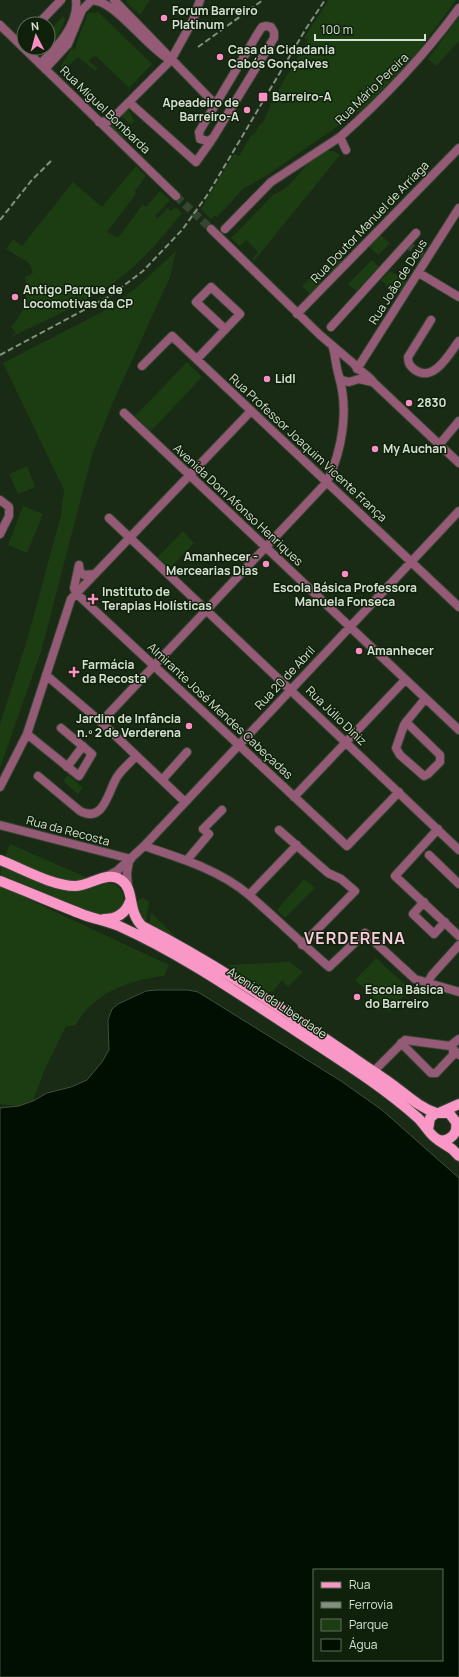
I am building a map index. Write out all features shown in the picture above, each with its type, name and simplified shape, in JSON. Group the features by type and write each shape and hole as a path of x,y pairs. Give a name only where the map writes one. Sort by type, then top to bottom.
{"main road":[{"path":"0,860 64,885 86,885 102,878 116,877 128,888"},
{"name":"Avenida da Liberdade","path":"0,881 96,919 117,925 181,957 229,986 390,1094 421,1120 428,1130"},
{"name":"Avenida da Liberdade","path":"128,888 130,901 136,920 142,926 188,950 249,988 374,1072 424,1108 438,1112"},
{"name":"Avenida da Liberdade","path":"96,919 114,918 121,915 126,911 130,901"},
{"path":"459,1104 438,1112 430,1118 428,1130 459,1156"},
{"path":"437,1139 448,1139 458,1128 452,1115 438,1112"}],"street":[{"path":"46,16 61,0"},
{"path":"43,66 66,36 76,8 76,0"},
{"path":"80,0 107,4 156,51 171,60"},
{"path":"114,0 216,105"},
{"path":"99,122 109,121 171,60 193,20 200,0"},
{"path":"43,66 68,44 82,10 94,1"},
{"name":"Rua Mário Pereira","path":"346,150 340,137 364,116 418,61 459,8"},
{"name":"Rua Miguel Bombarda","path":"1,27 16,37"},
{"path":"130,102 196,162 211,140 274,38 274,32 271,27 262,27 258,33 199,136 200,140 204,142 211,140"},
{"name":"Rua Miguel Bombarda","path":"35,56 99,122 176,196"},
{"path":"108,130 109,121"},
{"path":"225,229 271,182 340,137"},
{"name":"Rua Doutor Manuel de Arriaga","path":"297,314 459,148"},
{"name":"Rua João de Deus","path":"355,367 419,273 459,208"},
{"path":"211,229 273,287 297,314 355,367 371,378 374,384"},
{"path":"331,327 416,233"},
{"path":"419,273 459,297"},
{"path":"197,359 240,314 211,287 196,302 225,329"},
{"path":"431,320 408,357 410,366 419,373 436,371 459,341"},
{"name":"Rua Professor Joaquim Vicente França","path":"142,366 172,336 459,607"},
{"path":"101,722 327,482 334,468 338,449 344,397 332,347"},
{"path":"338,369 342,364 355,367"},
{"path":"344,397 354,380 355,367"},
{"path":"339,377 346,382 365,379 374,384 459,463"},
{"path":"0,787 27,734 71,599 251,411"},
{"name":"Avenida Dom Afonso Henriques","path":"124,412 459,730"},
{"path":"439,445 459,421"},
{"path":"0,500 9,507 10,512 0,534"},
{"name":"Rua 20 de Abril","path":"102,878 117,871 144,846 459,511"},
{"name":"Rua Júlio Diniz","path":"109,518 459,850"},
{"path":"76,593 74,588 80,565 80,572 84,574 95,574"},
{"name":"Almirante José Mendes Cabeçadas","path":"76,593 153,667 239,745 346,846 399,792"},
{"path":"46,675 101,722 185,802"},
{"path":"294,797 405,680"},
{"path":"406,722 440,755 440,762 424,776 397,752 396,748 406,722 425,699"},
{"path":"27,734 79,776 92,754 61,728"},
{"path":"67,767 82,746"},
{"path":"162,780 187,752"},
{"path":"38,776 80,811 95,814 102,808 120,773 136,756"},
{"path":"187,860 209,834 203,829 222,810"},
{"name":"Rua da Recosta","path":"0,825 130,860"},
{"path":"438,829 395,876 459,936"},
{"path":"279,830 328,873 341,879 355,891 302,945"},
{"path":"249,895 297,845"},
{"path":"144,846 187,860 222,878 249,895 302,945 329,967 365,933 416,979 459,992"},
{"path":"429,855 459,884"},
{"path":"128,888 127,873 130,860"},
{"path":"424,902 413,914 434,934 445,922"},
{"path":"428,982 432,975 459,945"},
{"path":"401,1043 431,1073 436,1073 453,1055 459,1039"},
{"path":"374,1072 404,1040 454,1050"}],"green space":[{"path":"127,0 150,0 140,15 127,3"},
{"path":"329,0 456,0 414,57 364,108 266,176 244,188 217,217 215,215 211,219 201,209 234,154 239,156 252,134 254,135 260,124 262,124 271,105 270,104 308,40 304,38"},
{"path":"98,12 152,64 129,88 95,55 89,61 98,69 95,71 78,57 61,73 61,66 72,48 74,50 88,13"},
{"path":"63,16 65,19 56,38 56,23"},
{"path":"459,17 459,41 436,66 428,59"},
{"path":"128,109 135,122 130,124 120,115"},
{"path":"115,119 123,128 123,139 112,128 112,124"},
{"path":"327,151 333,151 340,155 254,261 252,259 258,252 246,240 240,246 231,238 274,194 282,191 288,186 312,159"},
{"path":"136,166 146,176 135,191 136,194 107,232 118,238 143,204 146,207 159,192 170,200 155,216 157,219 168,208 171,211 175,207 182,213 143,258 116,281 77,305 8,339 16,333 11,327 22,310 26,297 25,277 33,273 29,263 6,249 13,239 22,246 73,182 102,207"},
{"path":"380,235 390,243 378,255 369,247"},
{"path":"176,251 170,277 113,402 93,452 41,652 0,768 0,724 27,640 61,515 64,490 3,363 100,313 135,289"},
{"path":"334,254 342,262 331,274 323,265"},
{"path":"372,260 379,267 356,291 348,284"},
{"path":"390,271 407,282 401,291 390,283 388,287 381,280"},
{"path":"313,275 322,283 310,294 302,286"},
{"path":"187,362 202,377 151,431 135,416"},
{"path":"27,466 35,487 18,494 9,474"},
{"path":"23,506 43,514 27,553 8,545"},
{"path":"183,531 194,543 170,568 158,557"},
{"path":"68,775 83,788 78,794 63,781"},
{"path":"10,844 88,878 68,880 57,878 5,857"},
{"path":"2,865 75,891 89,889 108,883 116,885 122,891 124,904 117,911 110,914 91,912 0,876"},
{"path":"304,879 315,888 285,918 277,910"},
{"path":"0,886 169,965 164,976 138,981 113,990 92,1005 75,1026 66,1026 44,1071 33,1101 47,1093 71,1087 87,1080 0,1143 0,1107 16,1106 0,1104"},
{"path":"142,898 149,901 146,923 141,919 137,909 138,900"},
{"path":"151,913 176,937 149,926"},
{"path":"376,958 410,989 389,1012 355,980"},
{"path":"290,962 303,972 288,987 282,980 273,991 269,992 227,965"}],"water":[{"path":"188,990 198,992 341,1081 382,1110 459,1178 459,1677 0,1677 0,1108 19,1106 33,1101 47,1093 71,1087 87,1080 102,1062 109,1050 108,1020 112,1009 118,1004 146,991"}],"tunnel":[{"path":"176,196 211,229"},
{"path":"406,244 428,259"}],"railway":[{"path":"198,47 263,0"},
{"path":"0,355 110,296 143,271 182,230 208,194 307,27 325,0"},
{"path":"0,220 31,181 53,159"}],"place":[{"name":"Forum Barreiro Platinum","path":"164,18"},
{"name":"Casa da Cidadania Cabós Gonçalves","path":"220,57"},
{"name":"Barreiro-A","path":"263,97"},
{"name":"Apeadeiro de Barreiro-A","path":"247,110"},
{"name":"Antigo Parque de Locomotivas da CP","path":"15,297"},
{"name":"Lidl","path":"267,379"},
{"name":"2830","path":"409,403"},
{"name":"My Auchan","path":"375,449"},
{"name":"Amanhecer - Mercearias Dias","path":"266,564"},
{"name":"Escola Básica Professora Manuela Fonseca","path":"345,574"},
{"name":"Instituto de Terapias Holísticas","path":"93,599"},
{"name":"Amanhecer","path":"359,651"},
{"name":"Farmácia da Recosta","path":"74,672"},
{"name":"Jardim de Infância n.º 2 de Verderena","path":"189,726"},
{"name":"Escola Básica do Barreiro","path":"357,997"}],"district":[{"name":"VERDERENA","path":"355,938"}]}
